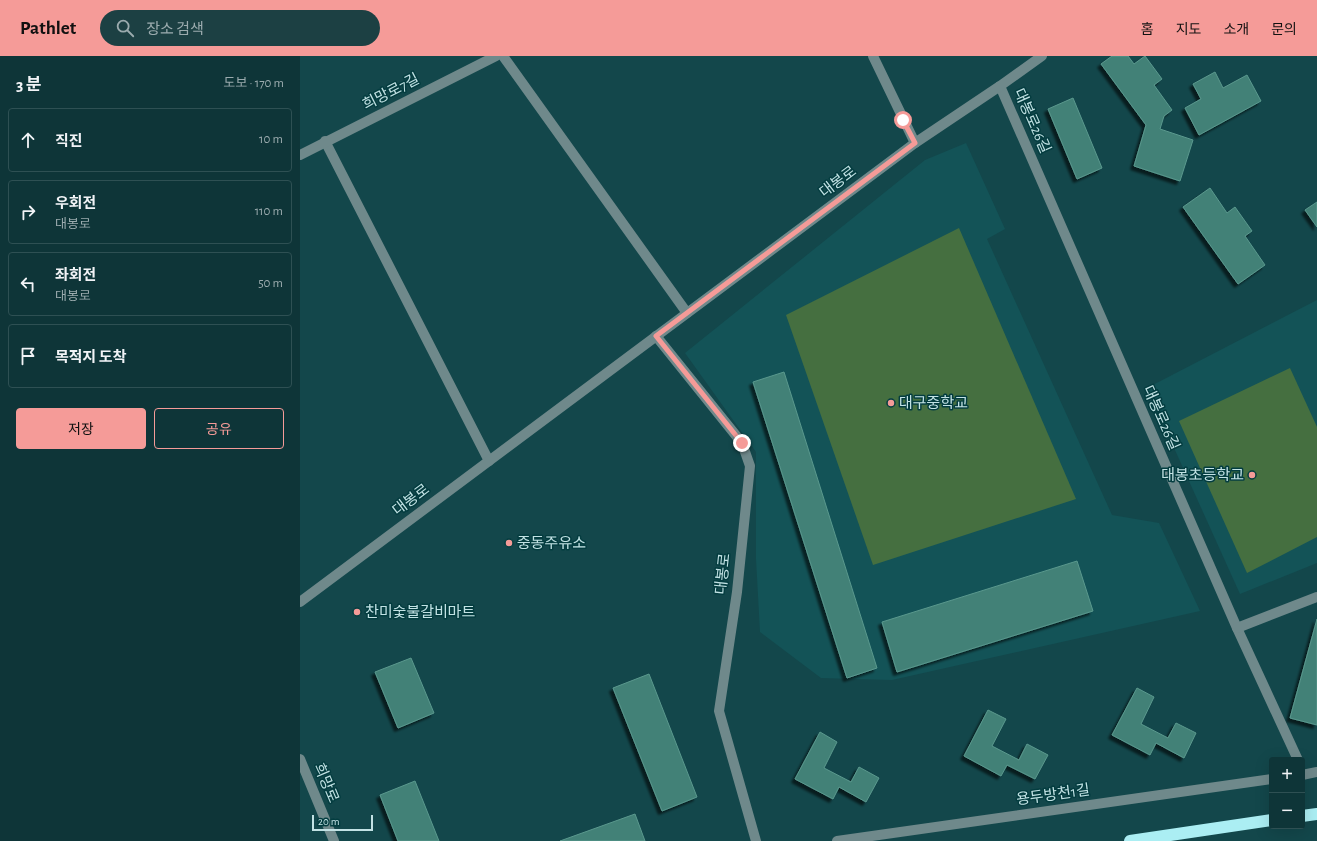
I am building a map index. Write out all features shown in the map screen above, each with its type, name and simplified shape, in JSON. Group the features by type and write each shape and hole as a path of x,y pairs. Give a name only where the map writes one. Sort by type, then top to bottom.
{"highway":[{"path":"1305,816 1317,814"},
{"path":"1130,841 1269,820"}],"street":[{"name":"희망로7길","path":"300,155 325,141 496,56"},
{"path":"503,56 687,313"},
{"path":"874,56 915,143"},
{"name":"대봉로","path":"300,602 915,143 1042,56"},
{"name":"대봉로26길","path":"1000,86 1236,628 1297,757"},
{"path":"325,141 489,461"},
{"name":"대봉로","path":"656,336 742,443 750,466 737,592 719,711 756,841"},
{"path":"1236,628 1317,597"},
{"name":"희망로","path":"300,759 334,841"},
{"path":"1305,773 1317,772"},
{"name":"용두방천1길","path":"837,841 1269,779"}],"shaded area":[{"name":"대구중학교","path":"966,143 1005,229 987,239 1112,515 1159,523 1200,611 892,680 821,678 760,632 756,559 756,452 685,353 925,160"},
{"name":"대봉초등학교","path":"1317,300 1317,563 1240,594 1147,388"}],"green space":[{"path":"959,228 1076,499 873,565 786,315"},
{"path":"1290,368 1317,427 1317,537 1247,573 1179,421"}],"building":[{"path":"1112,56 1128,56 1134,64 1145,56 1162,79 1154,85 1172,110 1164,116 1160,129 1193,140 1180,181 1134,166 1146,125 1101,64"},
{"path":"1215,72 1223,88 1247,75 1261,101 1199,135 1185,108 1201,99 1193,84"},
{"path":"1073,98 1102,168 1077,179 1048,109"},
{"path":"1210,188 1227,213 1235,207 1252,231 1245,236 1265,265 1238,284 1183,207"},
{"path":"1317,202 1317,227 1305,210"},
{"path":"784,372 877,668 847,678 753,382"},
{"path":"1077,561 1093,611 897,672 882,622"},
{"path":"1317,619 1317,725 1290,718"},
{"path":"411,658 434,713 398,728 375,672"},
{"path":"649,674 697,797 662,811 613,688"},
{"path":"1137,688 1154,697 1141,724 1168,738 1176,723 1196,733 1184,758 1156,743 1150,755 1112,735"},
{"path":"988,710 1006,719 992,746 1019,760 1027,744 1048,755 1035,779 1007,765 1001,776 964,756"},
{"path":"820,732 837,742 824,768 851,782 859,767 879,778 866,802 839,787 833,799 795,779"},
{"path":"415,781 439,841 398,841 380,795"},
{"path":"635,814 645,841 560,841"}],"place":[{"name":"대구중학교","path":"891,403"},
{"name":"대봉초등학교","path":"1252,475"},
{"name":"중동주유소","path":"509,543"},
{"name":"찬미숯불갈비마트","path":"357,612"}],"route":[{"path":"742,443 656,336 915,143 903,120"}]}
